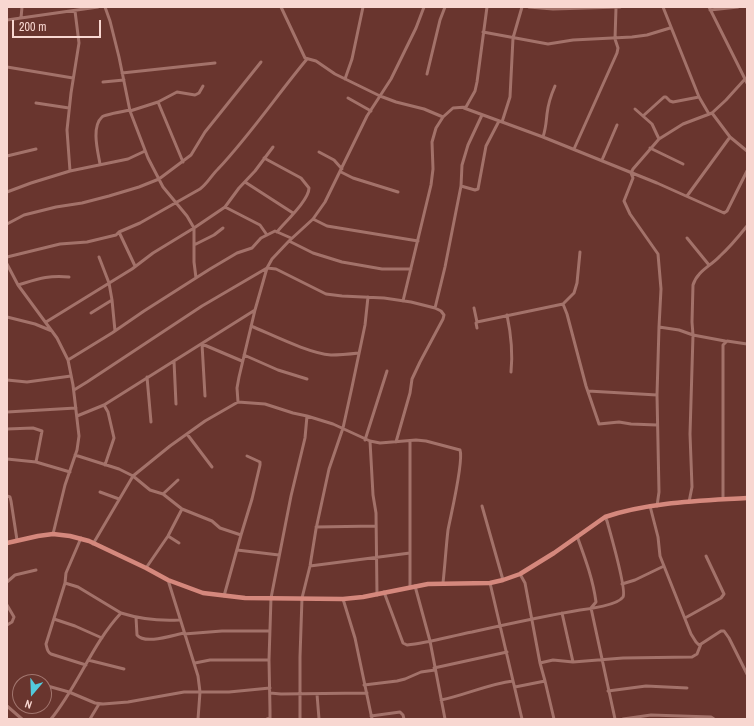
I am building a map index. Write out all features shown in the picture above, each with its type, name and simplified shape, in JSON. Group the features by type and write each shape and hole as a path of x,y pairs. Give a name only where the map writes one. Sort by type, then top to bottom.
{"street":[{"path":"21,18 22,7"},
{"path":"7,20 98,7"},
{"path":"105,7 110,21 130,110 145,151 159,179 194,228 196,278"},
{"path":"281,7 303,55 307,59 316,61 335,74 380,96 396,102 424,109 443,117"},
{"path":"346,79 352,59 363,7"},
{"path":"238,402 237,388 242,361 267,268 272,259 312,219 325,202 370,111 391,79 416,28 424,7"},
{"path":"427,74 440,20 445,7"},
{"path":"464,108 475,91 487,7"},
{"path":"461,186 475,190 478,189 486,146 500,122 510,97 513,38 522,7"},
{"path":"530,7 553,9 620,7"},
{"path":"663,7 670,28 699,97 710,114 730,137 747,151"},
{"path":"738,7 709,8 747,83"},
{"path":"574,149 617,53 618,48 615,39 616,8"},
{"path":"70,171 67,130 79,43 75,11"},
{"path":"483,32 548,44 573,40 615,39 647,35 670,28"},
{"path":"7,257 60,244 87,242 116,235 118,232 140,223 205,185 307,59"},
{"path":"7,224 24,215 109,196 159,179 191,155 205,132 261,62"},
{"path":"122,74 215,63"},
{"path":"7,67 73,78"},
{"path":"657,506 659,492 657,395 661,289 658,254 630,214 624,201 633,178 631,173 650,148 660,139 683,124 710,114 726,100 745,79"},
{"path":"103,82 124,80"},
{"path":"100,164 96,141 96,130 100,119 105,116 158,102 177,92 195,95 199,93 204,86"},
{"path":"543,137 547,126 550,99 555,86"},
{"path":"643,116 664,97 673,102 699,97"},
{"path":"348,98 370,111"},
{"path":"158,102 183,162"},
{"path":"36,103 69,108"},
{"path":"403,301 431,185 433,168 433,136 443,117 453,108 464,108 543,137 602,160 725,213 747,171"},
{"path":"635,109 652,124 660,139"},
{"path":"435,308 445,267 461,186 462,166 468,146 482,115"},
{"path":"602,160 617,125"},
{"path":"687,196 730,137"},
{"path":"46,322 109,283 166,244 194,228 225,207 272,147"},
{"path":"650,148 684,164"},
{"path":"7,156 36,149"},
{"path":"7,187 8,192 70,171 128,159 145,151"},
{"path":"319,152 334,160 341,170 353,178 398,192"},
{"path":"264,158 301,178 309,188 309,192 304,201 277,232"},
{"path":"245,182 293,213"},
{"path":"225,207 260,225 267,235"},
{"path":"312,219 327,226 418,241"},
{"path":"689,502 692,487 690,434 693,285 695,279 709,265 720,257 747,226"},
{"path":"194,245 214,235 223,228"},
{"path":"68,360 237,253 252,248 261,238 275,231 313,253 342,262 382,269 411,269"},
{"path":"118,232 135,266"},
{"path":"687,238 709,265"},
{"path":"476,322 563,304 574,293 577,283 580,252"},
{"path":"99,257 109,283 115,331"},
{"path":"7,264 18,285 57,338 68,360 74,390 79,436 53,534"},
{"path":"74,390 202,306 267,268 276,269 326,294 403,301 435,308 441,311 444,315 412,379 410,393 396,442"},
{"path":"7,278 12,276"},
{"path":"18,285 41,278 57,276 69,277"},
{"path":"300,719 302,598 310,566 316,527 329,469 343,428 365,325 368,297"},
{"path":"91,313 112,300"},
{"path":"563,304 599,424 619,422 657,425"},
{"path":"474,308 478,328"},
{"path":"77,416 104,405 255,310"},
{"path":"507,315 512,354 511,372"},
{"path":"7,317 35,324 52,331"},
{"path":"251,326 291,343 331,355 359,353"},
{"path":"659,327 679,330 693,335 725,342 747,344"},
{"path":"723,499 723,349 725,342"},
{"path":"202,344 242,361"},
{"path":"202,344 205,396"},
{"path":"244,355 278,370 308,380"},
{"path":"174,360 176,404"},
{"path":"365,440 386,371"},
{"path":"7,380 27,382 71,376"},
{"path":"148,377 151,422"},
{"path":"588,391 657,395"},
{"path":"93,544 133,476 170,446 205,421 238,402 265,404 333,424 365,440 396,442 426,441 460,450 460,465 448,529 443,583"},
{"path":"104,405 108,412 114,438 105,464"},
{"path":"7,412 76,408"},
{"path":"267,719 270,718 269,660 271,598 291,496 305,438 307,416"},
{"path":"7,429 33,428 42,431 36,462"},
{"path":"187,434 212,467"},
{"path":"370,441 373,495 376,513 377,595"},
{"path":"410,441 410,554 412,586 430,641 434,669 445,719"},
{"path":"75,455 119,469 133,476 150,490 163,494 182,509 212,521 220,528 241,535"},
{"path":"224,596 252,499 260,464 260,462 247,456"},
{"path":"7,459 36,462 70,472"},
{"path":"163,494 178,480"},
{"path":"100,492 120,499"},
{"path":"7,496 10,497 17,540"},
{"path":"7,543 53,534 62,534 81,538 146,568 168,580 203,593 245,598 343,599 377,595 412,586 443,583 490,583 503,580 520,574 554,553 605,517 627,510 650,506 747,498"},
{"path":"482,506 503,580"},
{"path":"650,506 658,537 660,556 691,634 696,642 699,645 701,644"},
{"path":"146,568 168,536 182,509"},
{"path":"384,592 403,643 407,645 591,608 620,600 624,595 615,552 605,517"},
{"path":"316,527 376,526"},
{"path":"168,536 179,543"},
{"path":"577,536 588,564 595,594 596,602 591,608"},
{"path":"81,538 66,573 65,582 46,644 47,650 51,654 86,665"},
{"path":"237,550 279,555"},
{"path":"310,566 410,554"},
{"path":"685,618 721,598 724,594 706,556"},
{"path":"622,584 664,566"},
{"path":"7,582 15,575 36,570"},
{"path":"520,574 525,583 540,663 554,719"},
{"path":"168,580 179,620 198,676 200,692 198,719"},
{"path":"65,582 78,587 121,613 136,618 179,620"},
{"path":"490,583 522,719"},
{"path":"343,599 355,638 372,718 400,712 404,719"},
{"path":"7,605 14,617 12,622 7,625"},
{"path":"591,608 615,719"},
{"path":"51,719 102,638 121,613"},
{"path":"562,613 573,662"},
{"path":"136,618 137,635 142,639 154,639 184,633 270,631"},
{"path":"54,619 75,626 102,638"},
{"path":"540,663 553,660 573,662 602,661 623,658 692,657 697,654 701,644 717,633 724,632 729,638 747,674"},
{"path":"364,685 397,681 421,672 507,652"},
{"path":"88,660 124,669"},
{"path":"194,663 210,660 269,660"},
{"path":"441,700 493,684 513,681"},
{"path":"515,687 544,681"},
{"path":"608,691 646,686 687,688"},
{"path":"52,687 69,692 99,704 128,702 184,692 229,692 270,688"},
{"path":"270,693 367,693"},
{"path":"317,694 319,719"},
{"path":"90,719 99,704"},
{"path":"7,706 12,710 7,714"},
{"path":"623,719 652,715 711,717 714,719"}]}
